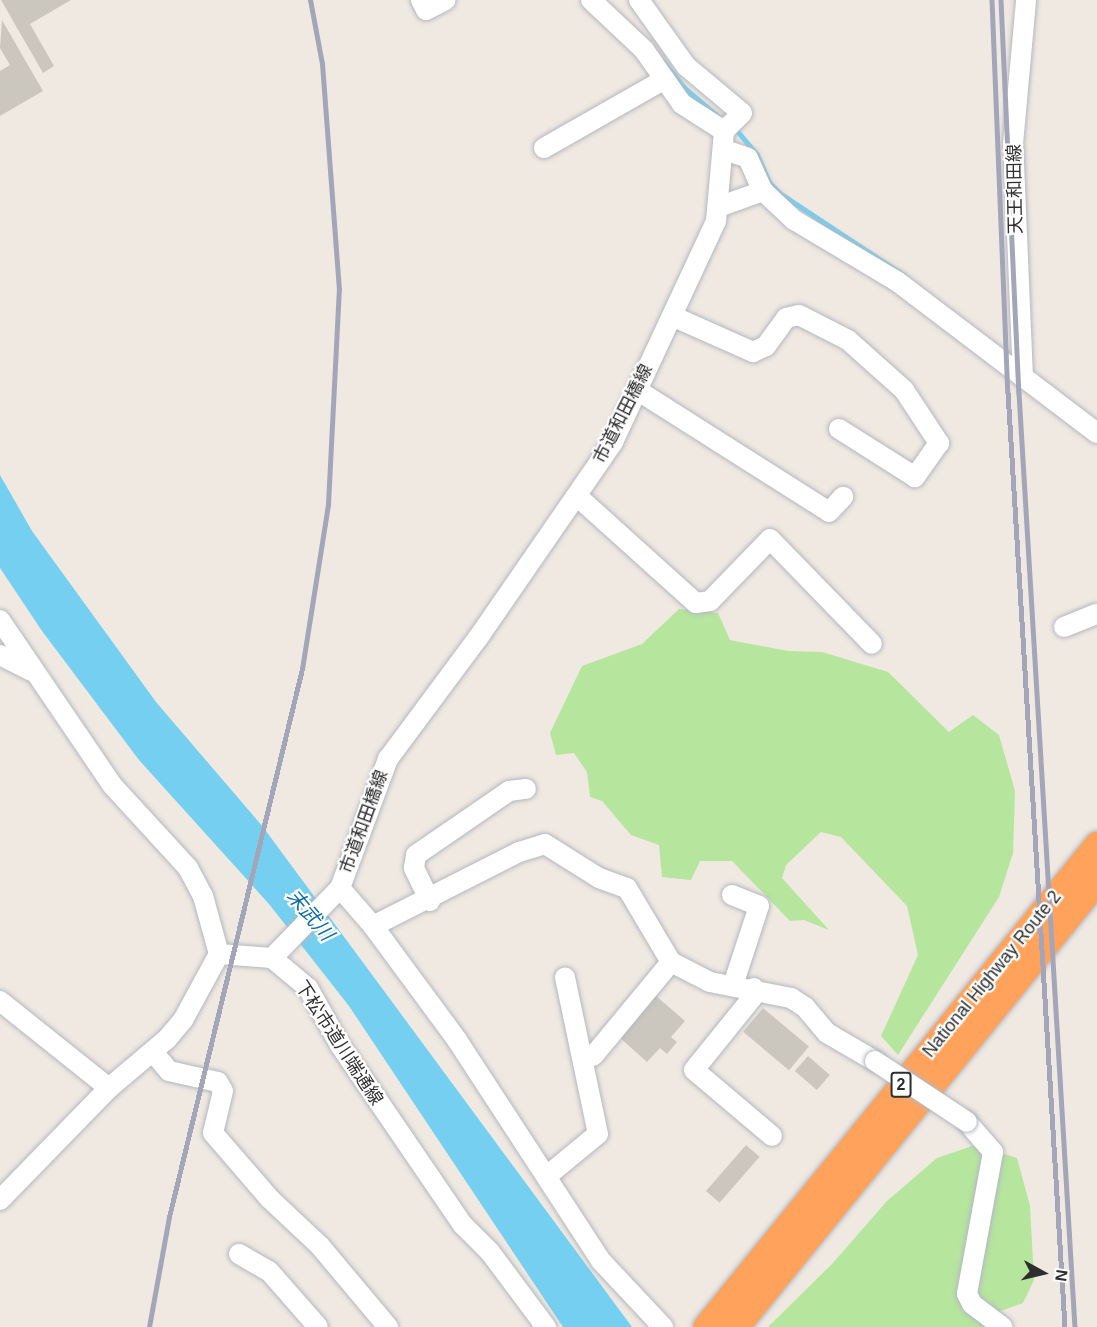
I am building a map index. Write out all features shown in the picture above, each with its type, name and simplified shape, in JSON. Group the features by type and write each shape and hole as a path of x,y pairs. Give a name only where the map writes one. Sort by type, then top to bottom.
{"highway":[{"name":"National Highway Route 2","path":"706,1327 1097,845"},
{"name":"National Highway Route 2","path":"735,1327 1097,880"}],"street":[{"path":"421,0 426,10 446,0"},
{"path":"591,0 644,50 682,104 728,132 748,158 763,192 794,220 898,282 1097,433"},
{"path":"639,0 686,66 741,113 728,132"},
{"name":"天王和田線","path":"1023,378 1013,144 1026,0"},
{"path":"544,148 664,79"},
{"name":"市道和田橋線","path":"334,894 388,759 478,639 613,442 721,206 728,132"},
{"path":"721,206 763,192"},
{"path":"672,316 753,352 766,346 786,318 799,315 848,340 904,390 939,443 915,477 839,429"},
{"path":"637,390 829,512 843,497"},
{"path":"577,496 696,603 710,601 770,539 872,644"},
{"path":"1064,627 1097,614"},
{"path":"0,620 31,670 112,786 188,868 203,896 219,954 183,1020 153,1052 109,1088 0,1200"},
{"path":"0,656 31,670"},
{"path":"430,901 414,868 416,855 509,791 526,789"},
{"path":"373,926 430,901 519,852 545,844 599,878 627,888 671,962 692,975 791,998 805,1007 827,1033 875,1061 967,1122 993,1152 967,1294 972,1304 1002,1327"},
{"path":"219,954 276,953 334,894 373,926 457,1040 602,1261 663,1327"},
{"path":"732,895 759,906 733,985"},
{"name":"下松市道川端通線","path":"276,953 308,988 340,1045 450,1207 546,1327"},
{"path":"584,1060 594,1054 671,962"},
{"path":"547,1176 598,1134 565,977"},
{"path":"754,988 752,998 694,1070 772,1136"},
{"path":"0,1001 109,1088"},
{"path":"153,1052 169,1071 219,1082 223,1091 213,1133 270,1198 320,1246 388,1327"},
{"path":"239,1254 269,1271 318,1327"}],"green space":[{"path":"679,609 718,613 730,640 788,651 822,652 888,672 949,732 973,715 999,735 1015,791 1013,853 999,897 898,1055 881,1036 918,955 907,906 841,837 821,832 786,865 782,878 829,930 804,920 790,921 732,861 700,861 691,880 662,877 659,845 631,835 602,801 590,797 587,772 574,753 556,755 550,733 582,666 642,644"},
{"path":"975,1145 1017,1158 1030,1206 1034,1280 1023,1303 998,1312 995,1327 768,1327 832,1264 887,1201 937,1158"}],"water":[{"name":"末武川","path":"0,475 32,531 156,702 263,827 632,1327 563,1327 349,1006 269,904 139,760 42,631 0,568"}],"building":[{"path":"1,0 71,0 30,24 54,66 43,73"},
{"path":"2,20 43,91 0,116 0,71 10,65 0,48"},
{"path":"655,995 685,1021 671,1037 677,1042 667,1054 660,1048 647,1062 619,1037"},
{"path":"763,1008 809,1047 789,1070 743,1032"},
{"path":"808,1056 830,1075 817,1090 795,1071"},
{"path":"746,1145 760,1157 720,1203 706,1191"}],"waterway":[{"path":"663,61 686,89 718,116"},
{"path":"735,128 757,154 770,183 781,194 904,275"}],"railway":[{"path":"149,1327 169,1217 302,669 328,504 339,290 322,64 310,0"},
{"path":"992,0 1008,392 1065,1327"},
{"path":"1001,0 1019,393 1075,1327"}]}
